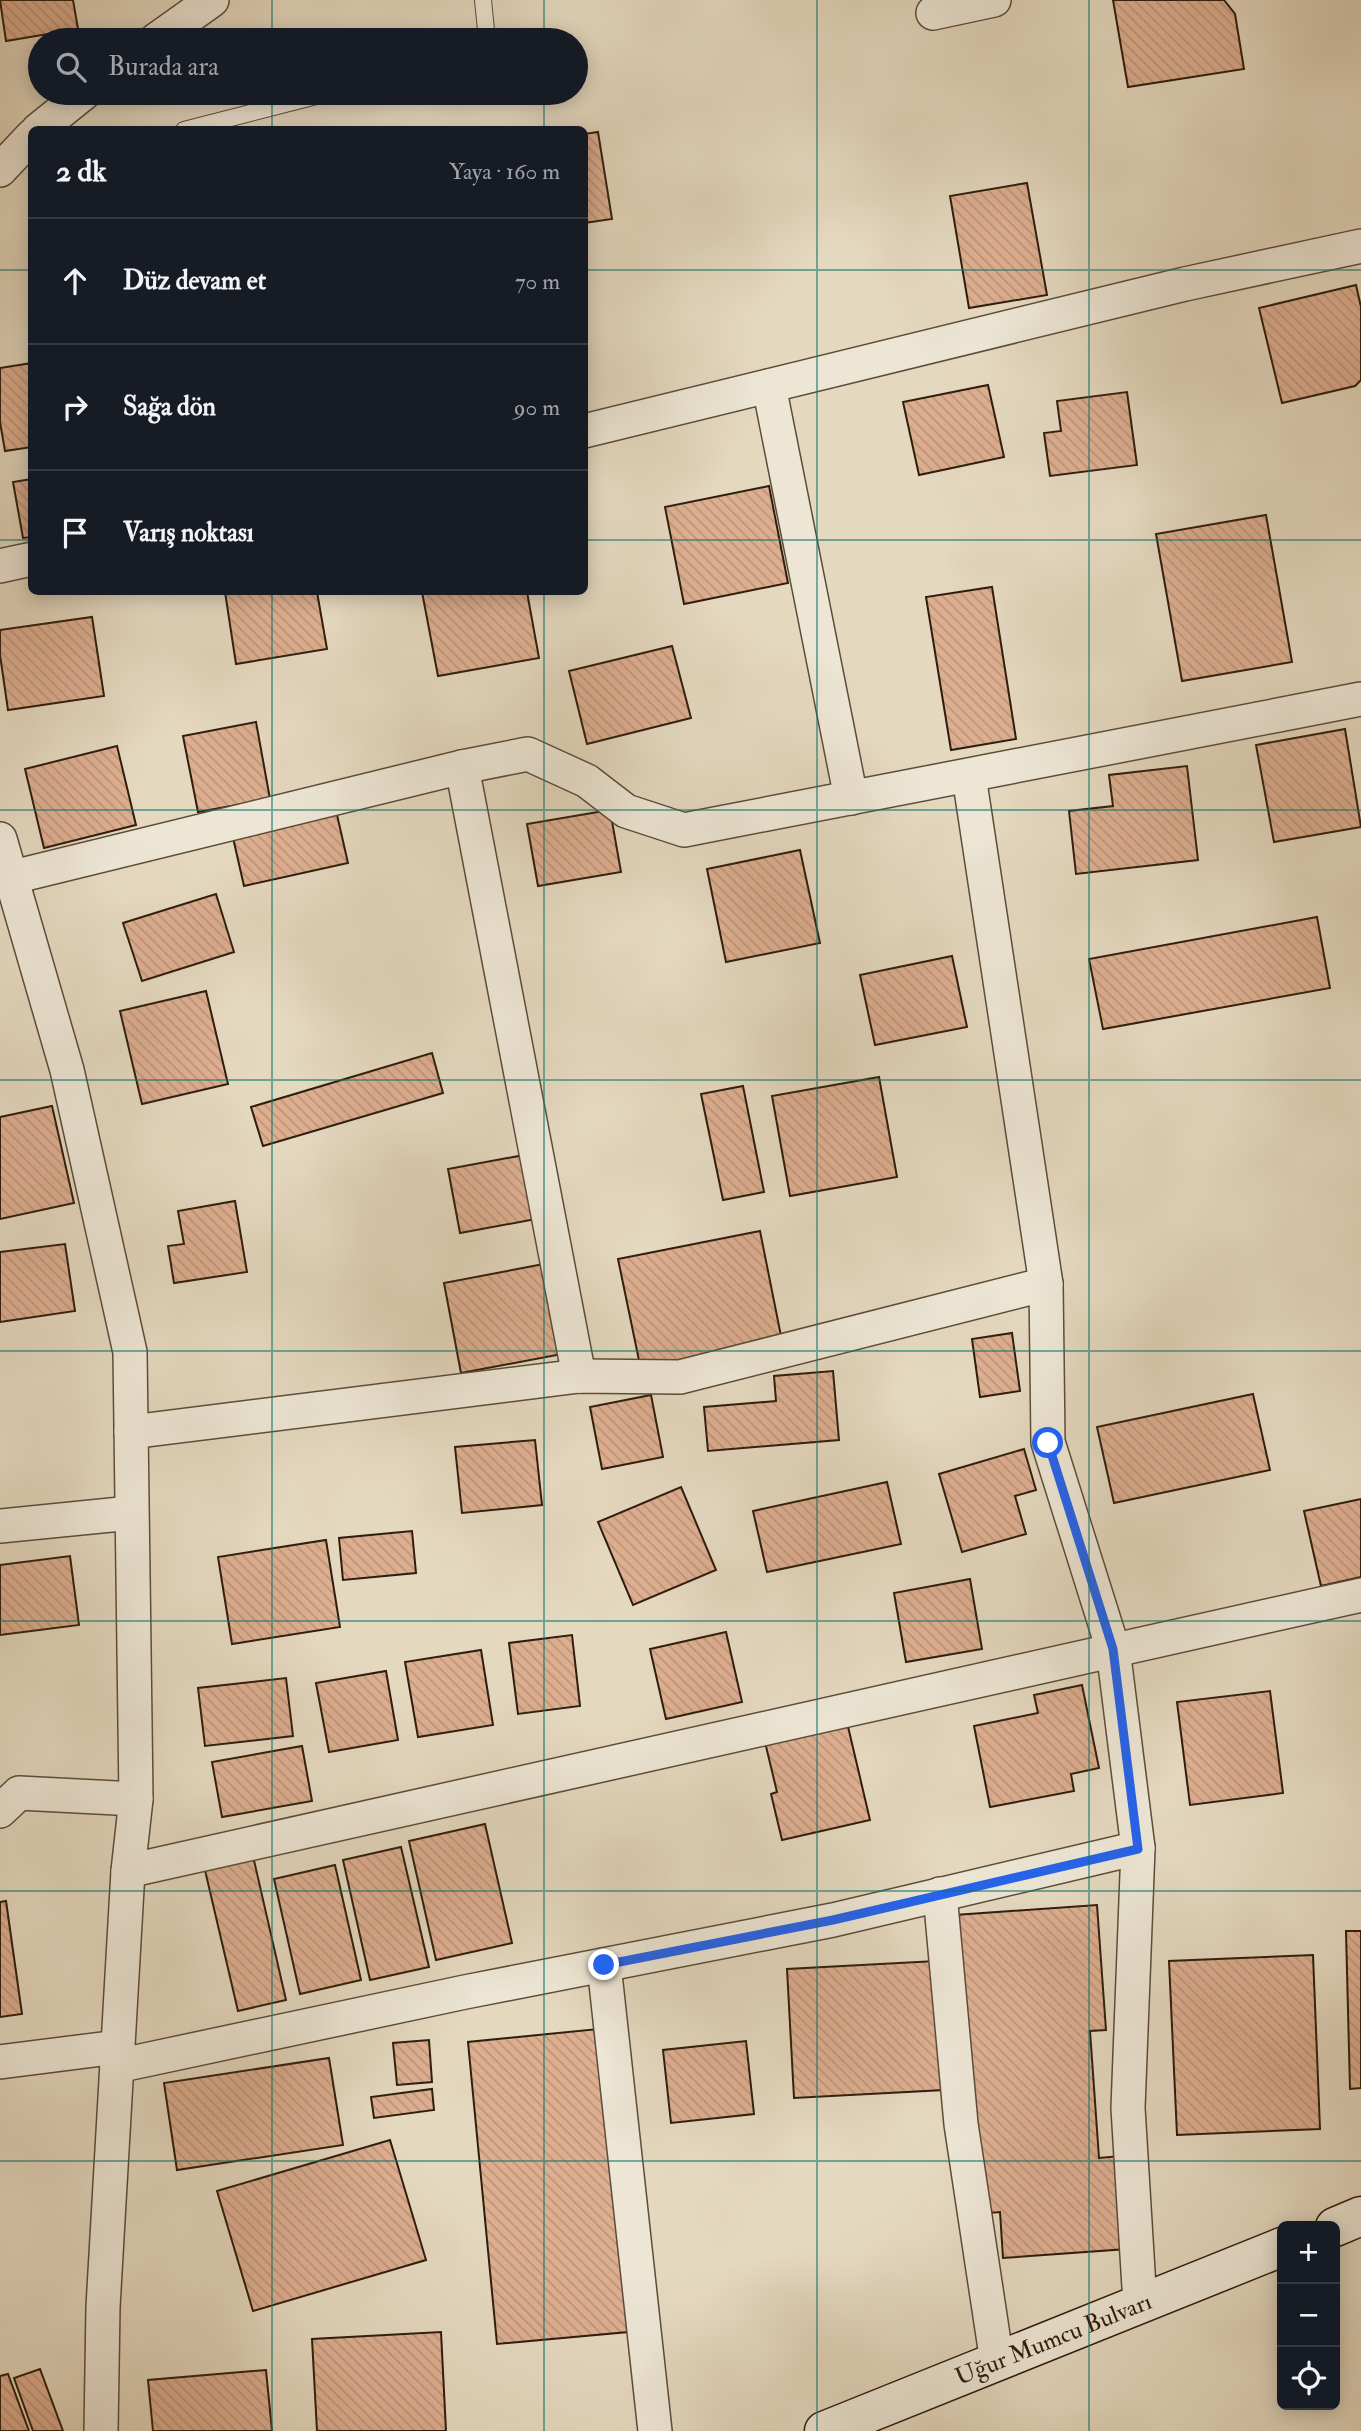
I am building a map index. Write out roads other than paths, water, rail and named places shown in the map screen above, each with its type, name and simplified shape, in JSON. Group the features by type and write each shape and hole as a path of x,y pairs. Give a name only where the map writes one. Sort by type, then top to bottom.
{"street":[{"path":"173,28 212,0"},
{"path":"933,13 994,0"},
{"path":"46,126 70,105"},
{"path":"0,170 28,142"},
{"path":"588,429 1185,284 1361,246"},
{"path":"769,386 850,798"},
{"path":"0,566 28,560"},
{"path":"9,878 462,767 528,754 587,781 626,811 684,830 1361,699"},
{"path":"462,767 579,1376"},
{"path":"969,776 1046,1284 1048,1443 1113,1649 1138,1849 1128,2108 1140,2304"},
{"path":"0,839 9,878 67,1070 131,1352 136,1799 128,1871 103,2307 100,2431"},
{"path":"131,1432 579,1376 680,1377 1046,1284"},
{"path":"0,1526 131,1513"},
{"path":"128,1871 1361,1595"},
{"path":"0,1811 19,1793 136,1799"},
{"path":"0,2062 118,2056 833,1920 1138,1849"},
{"path":"940,1894 961,2124 997,2362"},
{"path":"604,1965 655,2431"},
{"path":"1340,2225 1361,2216"},
{"name":"Uğur Mumcu Bulvarı","path":"824,2431 1277,2249"}],"lane":[{"path":"483,0 486,28"},
{"path":"200,126 281,105"}]}
